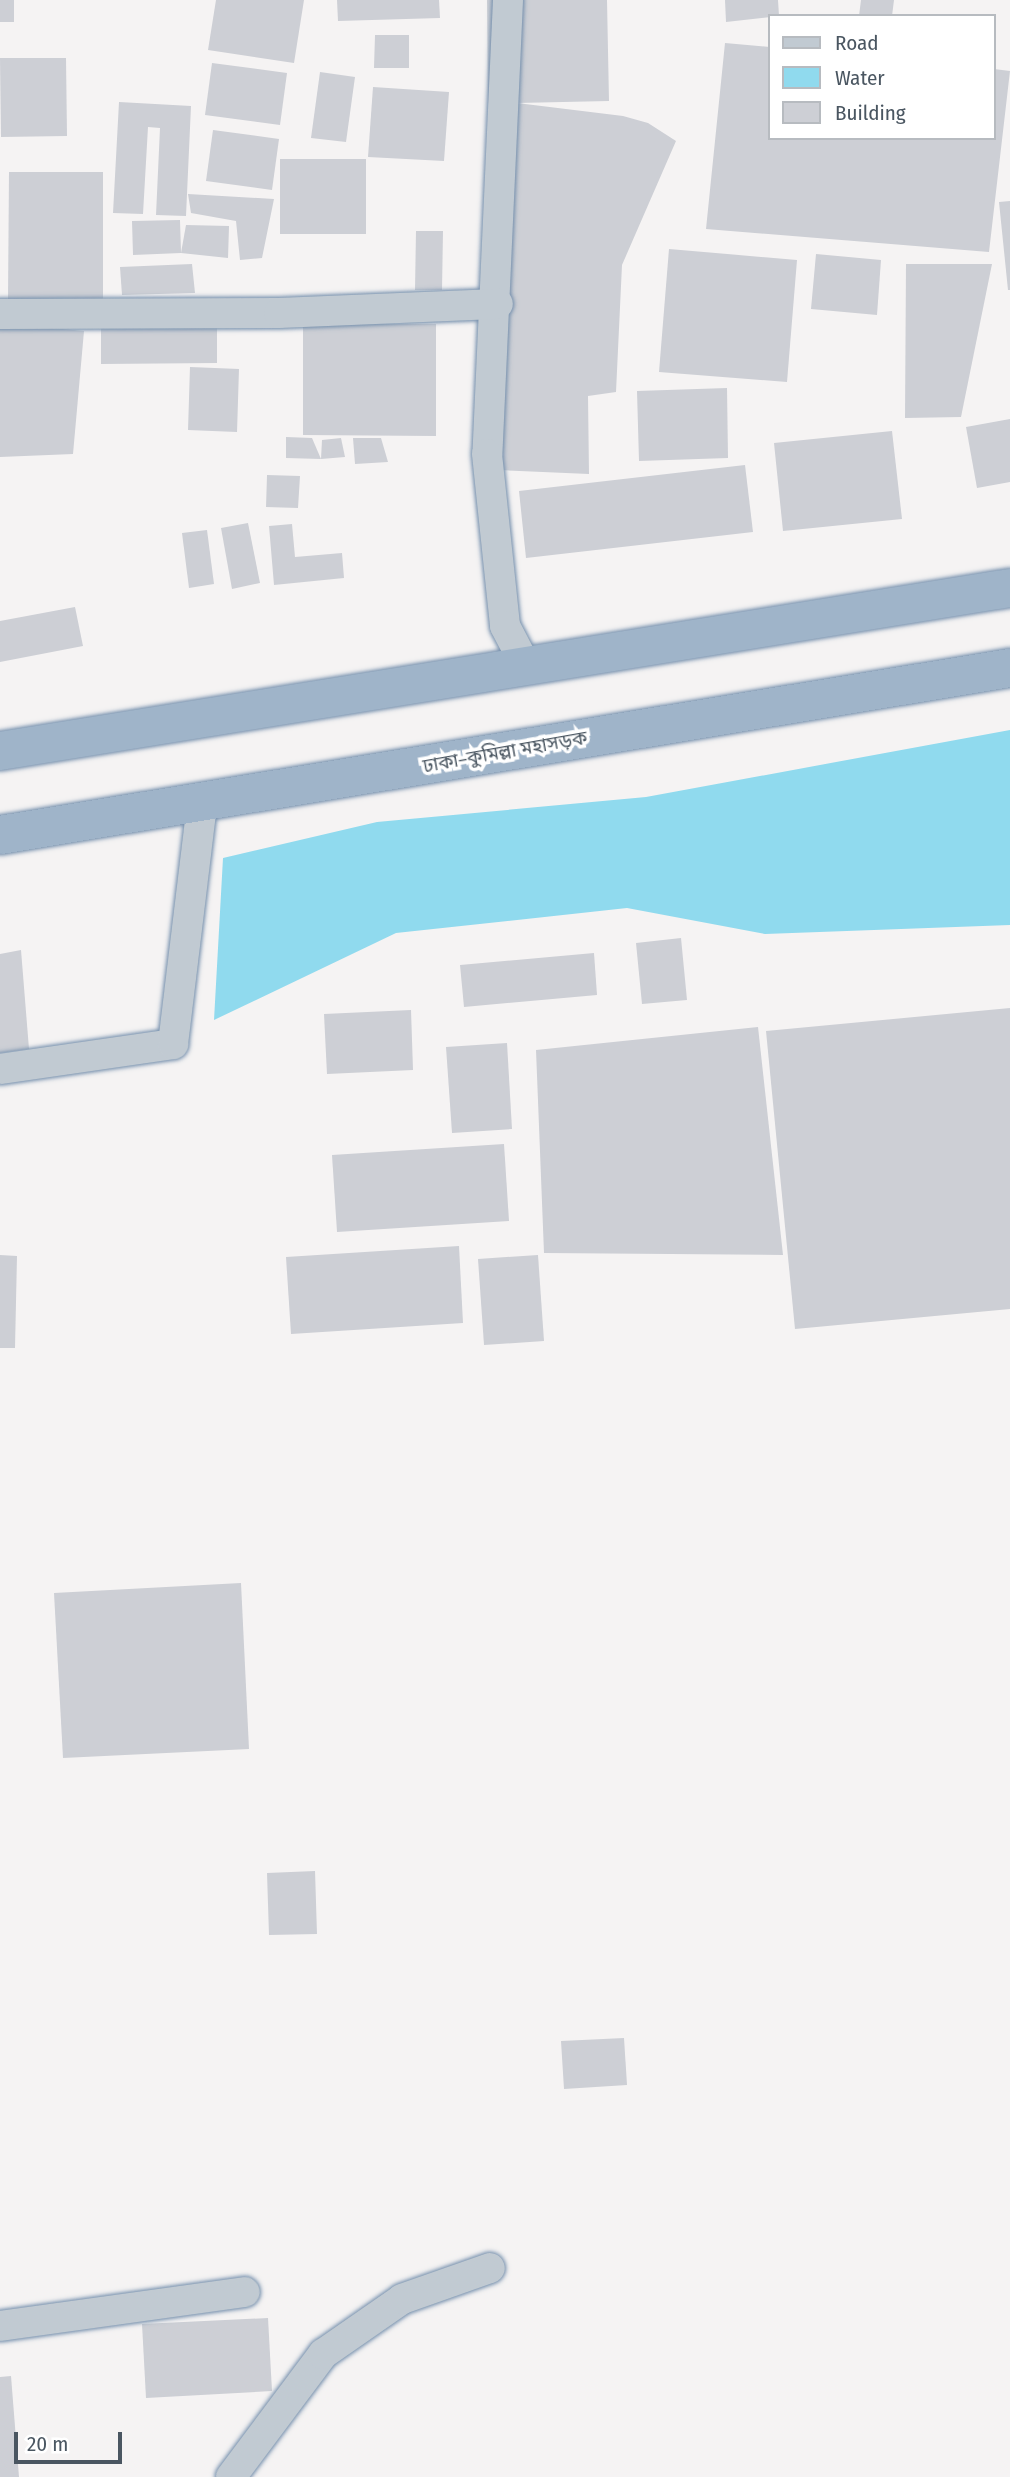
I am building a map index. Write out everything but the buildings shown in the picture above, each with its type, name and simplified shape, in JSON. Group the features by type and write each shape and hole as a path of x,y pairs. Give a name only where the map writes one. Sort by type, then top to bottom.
{"highway":[{"path":"0,751 1010,588"},
{"name":"ঢাকা–কুমিল্লা মহাসড়ক","path":"0,835 202,804 1010,668"}],"street":[{"path":"509,0 498,304 487,454 492,544 505,626 527,668"},
{"path":"0,314 279,313 498,304"},
{"path":"0,1069 173,1044 202,804"},
{"path":"231,2477 323,2354 402,2299 490,2268"},
{"path":"0,2326 245,2292"}],"water":[{"path":"1010,730 1010,925 765,934 627,908 396,933 214,1020 223,858 377,822 646,797"}]}
